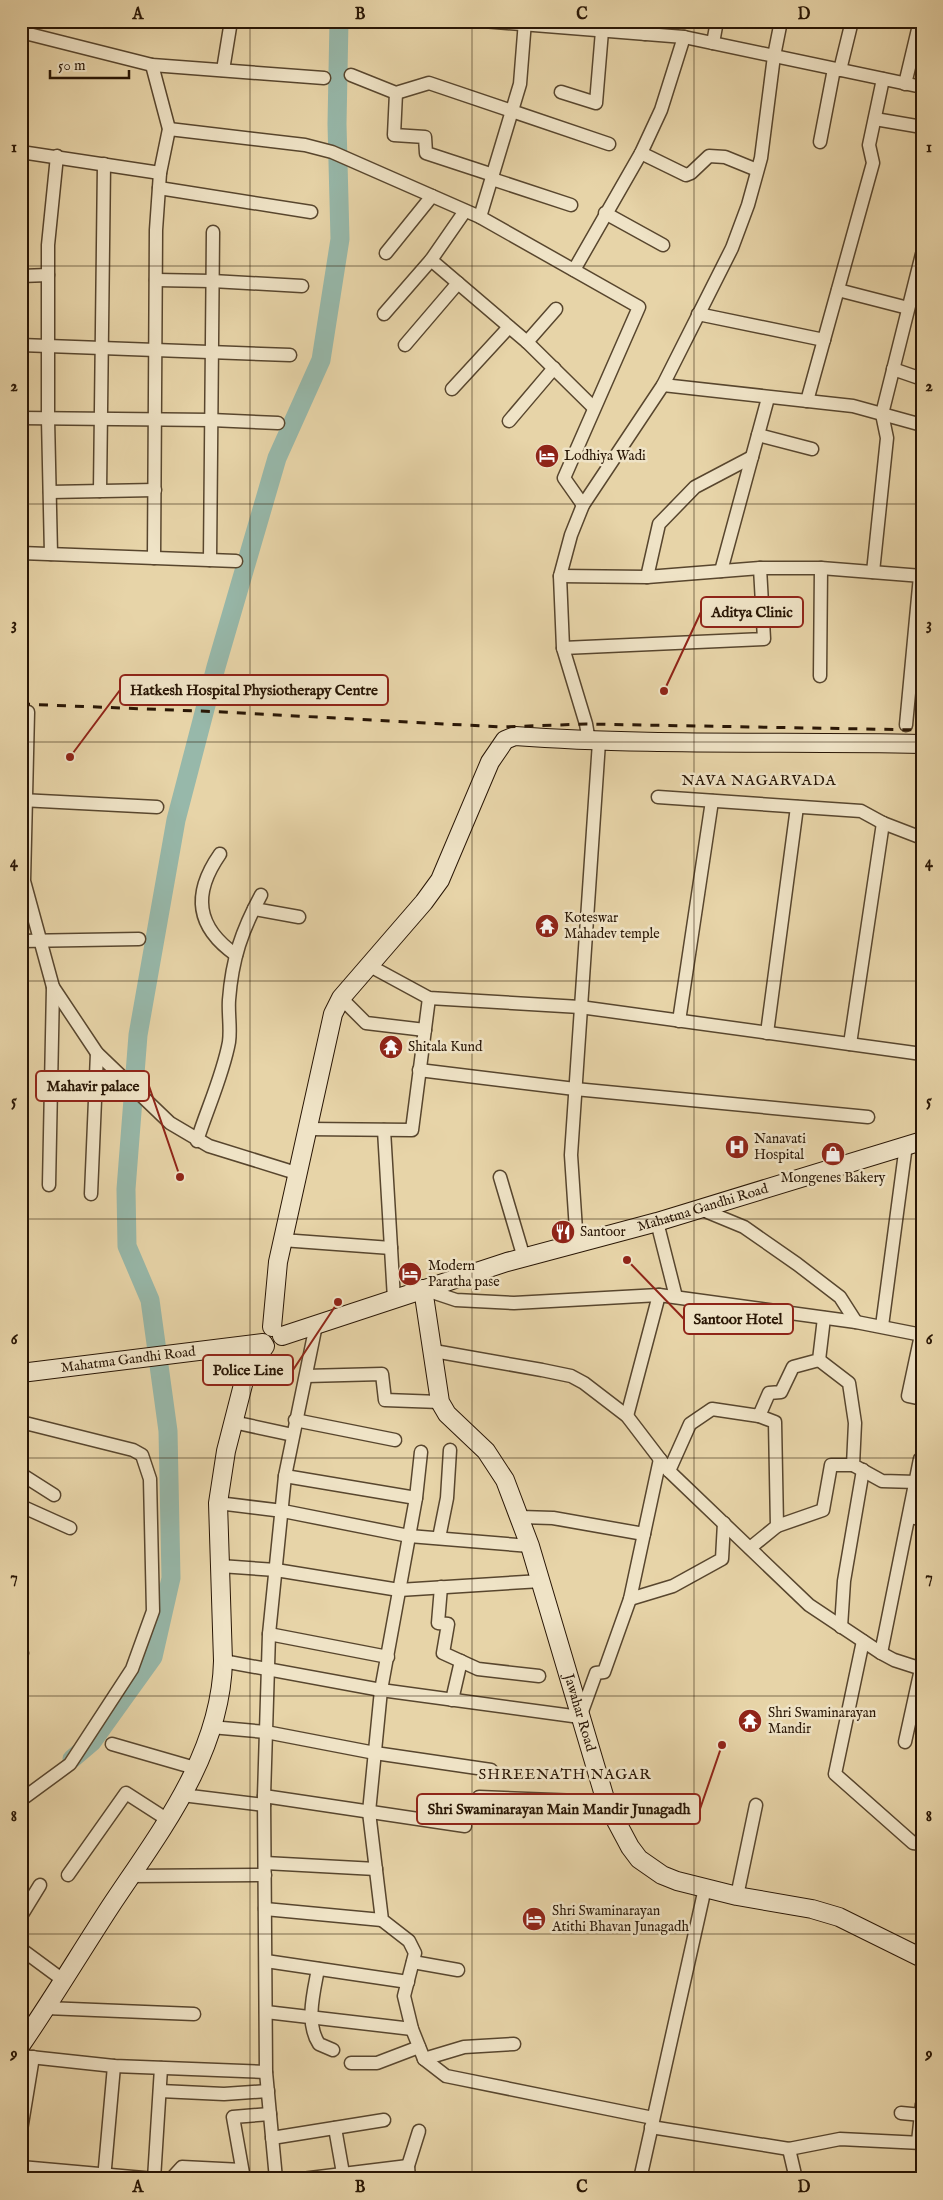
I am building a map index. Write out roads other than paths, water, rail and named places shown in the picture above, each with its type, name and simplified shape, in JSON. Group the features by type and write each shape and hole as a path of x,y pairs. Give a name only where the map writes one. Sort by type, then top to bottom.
{"main road":[{"path":"25,2052 46,2008 63,1980 168,1820 195,1768 211,1727 222,1678 223,1661 218,1504 226,1451 246,1373 269,1337 282,1240 333,1014 342,998 424,902 440,880 490,762 505,740 515,736 594,742 922,744"},
{"name":"Mahatma Gandhi Road","path":"29,1367 269,1337 316,1325 524,1258 657,1222 914,1143"},
{"name":"Jawahar Road","path":"423,1289 434,1351 436,1389 440,1402 447,1414 498,1465 530,1546 606,1802 630,1847 639,1859 662,1875 737,1896 812,1909 839,1917 922,1958"}],"street":[{"path":"223,70 231,21"},
{"path":"483,21 525,23 602,31 645,28 922,87"},
{"path":"713,43 717,21"},
{"path":"577,1245 571,1155 594,742 586,724 563,648 560,576 570,535 583,505 663,385 732,248 748,205 761,158 774,56 781,21"},
{"path":"820,142 837,69 852,21"},
{"path":"905,84 920,21"},
{"path":"480,217 520,84 525,23"},
{"path":"561,92 596,103 602,31"},
{"path":"21,32 152,65 324,78"},
{"path":"574,270 641,153 661,110 684,37"},
{"path":"152,65 169,130 158,188 154,558"},
{"path":"351,74 396,92 428,83 609,144"},
{"path":"807,402 873,163 869,145 884,79"},
{"path":"396,92 394,135 425,138 426,153 572,205"},
{"path":"875,119 922,127"},
{"path":"169,130 305,145 355,161 480,217 639,306 564,478 583,505"},
{"path":"21,152 160,172"},
{"path":"641,153 680,174 686,175 691,173 709,156 725,157 757,170"},
{"path":"51,554 48,419 48,245 58,156"},
{"path":"100,491 104,164"},
{"path":"158,188 311,212"},
{"path":"386,253 432,196"},
{"path":"384,314 431,260 465,211"},
{"path":"605,213 663,244"},
{"path":"210,560 213,232"},
{"path":"873,572 887,438 882,414 908,308 919,273 922,254"},
{"path":"431,260 527,342 594,408"},
{"path":"21,276 48,275"},
{"path":"156,280 302,286"},
{"path":"405,345 458,283"},
{"path":"838,290 908,308"},
{"path":"527,342 556,309"},
{"path":"698,314 824,340"},
{"path":"452,389 509,327"},
{"path":"21,345 290,355"},
{"path":"510,421 554,368"},
{"path":"894,369 922,379"},
{"path":"663,385 853,406 922,425"},
{"path":"721,571 768,398"},
{"path":"21,418 211,420 278,423"},
{"path":"758,435 812,449"},
{"path":"647,577 659,524 695,487 752,457"},
{"path":"50,492 154,490"},
{"path":"21,553 236,561"},
{"path":"560,576 647,577 760,568 820,568 921,576 906,725"},
{"path":"563,648 764,639 760,568"},
{"path":"820,568 820,676"},
{"path":"28,712 24,800 24,881 53,987 49,1185"},
{"path":"658,797 862,811 883,823 922,838"},
{"path":"24,800 157,807"},
{"path":"679,1021 712,801"},
{"path":"767,1033 798,807"},
{"path":"850,1044 883,823"},
{"path":"220,854 208,874 201,909 216,939 236,955"},
{"path":"196,1141 226,1052 230,1032 229,997 236,955 242,933 262,895"},
{"path":"254,909 299,917"},
{"path":"21,941 138,939"},
{"path":"370,966 429,998 580,1007 922,1054"},
{"path":"53,987 97,1052 170,1123 196,1141 296,1173"},
{"path":"342,998 366,1023 424,1030"},
{"path":"306,1129 412,1130 429,998"},
{"path":"91,1194 97,1052"},
{"path":"419,1070 575,1089 868,1116"},
{"path":"384,1130 394,1299"},
{"path":"882,1326 914,1143"},
{"path":"500,1177 524,1258"},
{"path":"698,1208 744,1227 774,1248 840,1297 856,1322"},
{"path":"657,1222 676,1297"},
{"path":"282,1240 391,1248"},
{"path":"423,1289 456,1300 514,1303 659,1295 882,1326 921,1335 908,1396 922,1399"},
{"path":"627,1416 659,1295"},
{"path":"819,1360 824,1318"},
{"path":"276,2179 266,2072 264,1800 268,1634 286,1476 295,1420 316,1325"},
{"path":"434,1351 571,1376 602,1395 627,1416 669,1471 809,1605 881,1653 894,1660 921,1669 905,1742"},
{"path":"759,1416 769,1393 781,1392 793,1367 819,1360"},
{"path":"819,1360 848,1383 855,1423 858,1467 844,1581 841,1627"},
{"path":"306,1376 382,1374 385,1400 440,1402"},
{"path":"669,1471 690,1424 712,1409 759,1416 775,1422 776,1526"},
{"path":"295,1420 395,1440"},
{"path":"21,1422 133,1450 142,1455 147,1465 151,1492 150,1550 153,1610 132,1668 70,1764 21,1800"},
{"path":"233,1422 293,1435"},
{"path":"439,1538 447,1498 450,1450"},
{"path":"382,1920 369,1812 381,1690 416,1498 420,1452"},
{"path":"223,1661 381,1690 580,1717 596,1674 604,1672 630,1599 660,1459"},
{"path":"881,1653 915,1518 916,1482 920,1459"},
{"path":"750,1548 776,1526 823,1510 831,1465 858,1467 882,1481 916,1482"},
{"path":"21,1474 54,1495"},
{"path":"286,1476 416,1498"},
{"path":"218,1504 283,1511 409,1536 530,1546"},
{"path":"21,1506 70,1528"},
{"path":"520,1517 553,1518 644,1534"},
{"path":"630,1599 673,1586 722,1558 724,1523"},
{"path":"220,1566 276,1570 400,1590 541,1581"},
{"path":"441,1587 438,1624 448,1624 443,1653 478,1669 539,1676"},
{"path":"268,1634 388,1657"},
{"path":"863,1641 835,1774 913,1843 922,1844"},
{"path":"452,1700 461,1661"},
{"path":"211,1727 266,1732 375,1753 491,1770"},
{"path":"112,1744 195,1768"},
{"path":"68,1875 126,1793 168,1820"},
{"path":"182,1795 264,1800 369,1812 465,1826"},
{"path":"479,1797 606,1802"},
{"path":"737,1896 756,1805"},
{"path":"130,1876 265,1869 376,1869"},
{"path":"21,1916 40,1885"},
{"path":"640,2179 705,1888"},
{"path":"265,1909 382,1920 409,1941 416,1953 404,1996 412,2029 422,2053 446,2076 652,2123 789,2149 840,2139 920,2142 921,2111 901,2113"},
{"path":"21,1949 63,1980"},
{"path":"266,1961 408,1982"},
{"path":"413,1962 458,1970"},
{"path":"318,1969 312,2017 315,2038 318,2044 333,2050"},
{"path":"46,2008 194,2014"},
{"path":"266,2012 412,2029"},
{"path":"351,2063 377,2063 422,2053 464,2047 514,2044"},
{"path":"21,2130 25,2052 114,2066 266,2072"},
{"path":"104,2177 114,2066"},
{"path":"21,2168 104,2177 155,2179 161,2068"},
{"path":"160,2091 224,2094 268,2091"},
{"path":"171,2179 182,2167 243,2174 233,2118 270,2114"},
{"path":"272,2138 384,2120"},
{"path":"335,2128 344,2176"},
{"path":"302,2179 409,2172 420,2130"},
{"path":"789,2149 796,2179"}],"waterway":[{"path":"72,1759 92,1742 153,1657 171,1578 168,1431 150,1300 127,1246 126,1189 138,1035 176,820 216,667 277,458 321,360 340,239 337,124 339,21"}],"railway":[{"path":"21,704 223,712 501,727 586,724 922,730"}],"place":[{"name":"Lodhiya Wadi","path":"547,456"},
{"name":"Aditya Clinic","path":"664,691"},
{"name":"Hatkesh Hospital Physiotherapy Centre","path":"70,757"},
{"name":"Koteswar Mahadev temple","path":"547,926"},
{"name":"Shitala Kund","path":"391,1047"},
{"name":"Nanavati Hospital","path":"737,1147"},
{"name":"Mongenes Bakery","path":"833,1154"},
{"name":"Mahavir palace","path":"180,1177"},
{"name":"Santoor","path":"563,1232"},
{"name":"Santoor Hotel","path":"627,1260"},
{"name":"Modern Paratha pase","path":"410,1274"},
{"name":"Police Line","path":"338,1302"},
{"name":"Shri Swaminarayan Mandir","path":"750,1721"},
{"name":"Shri Swaminarayan Main Mandir Junagadh","path":"722,1745"},
{"name":"Shri Swaminarayan Atithi Bhavan Junagadh","path":"534,1919"}],"district":[{"name":"NAVA NAGARVADA","path":"759,780"},
{"name":"SHREENATH NAGAR","path":"565,1774"}]}
